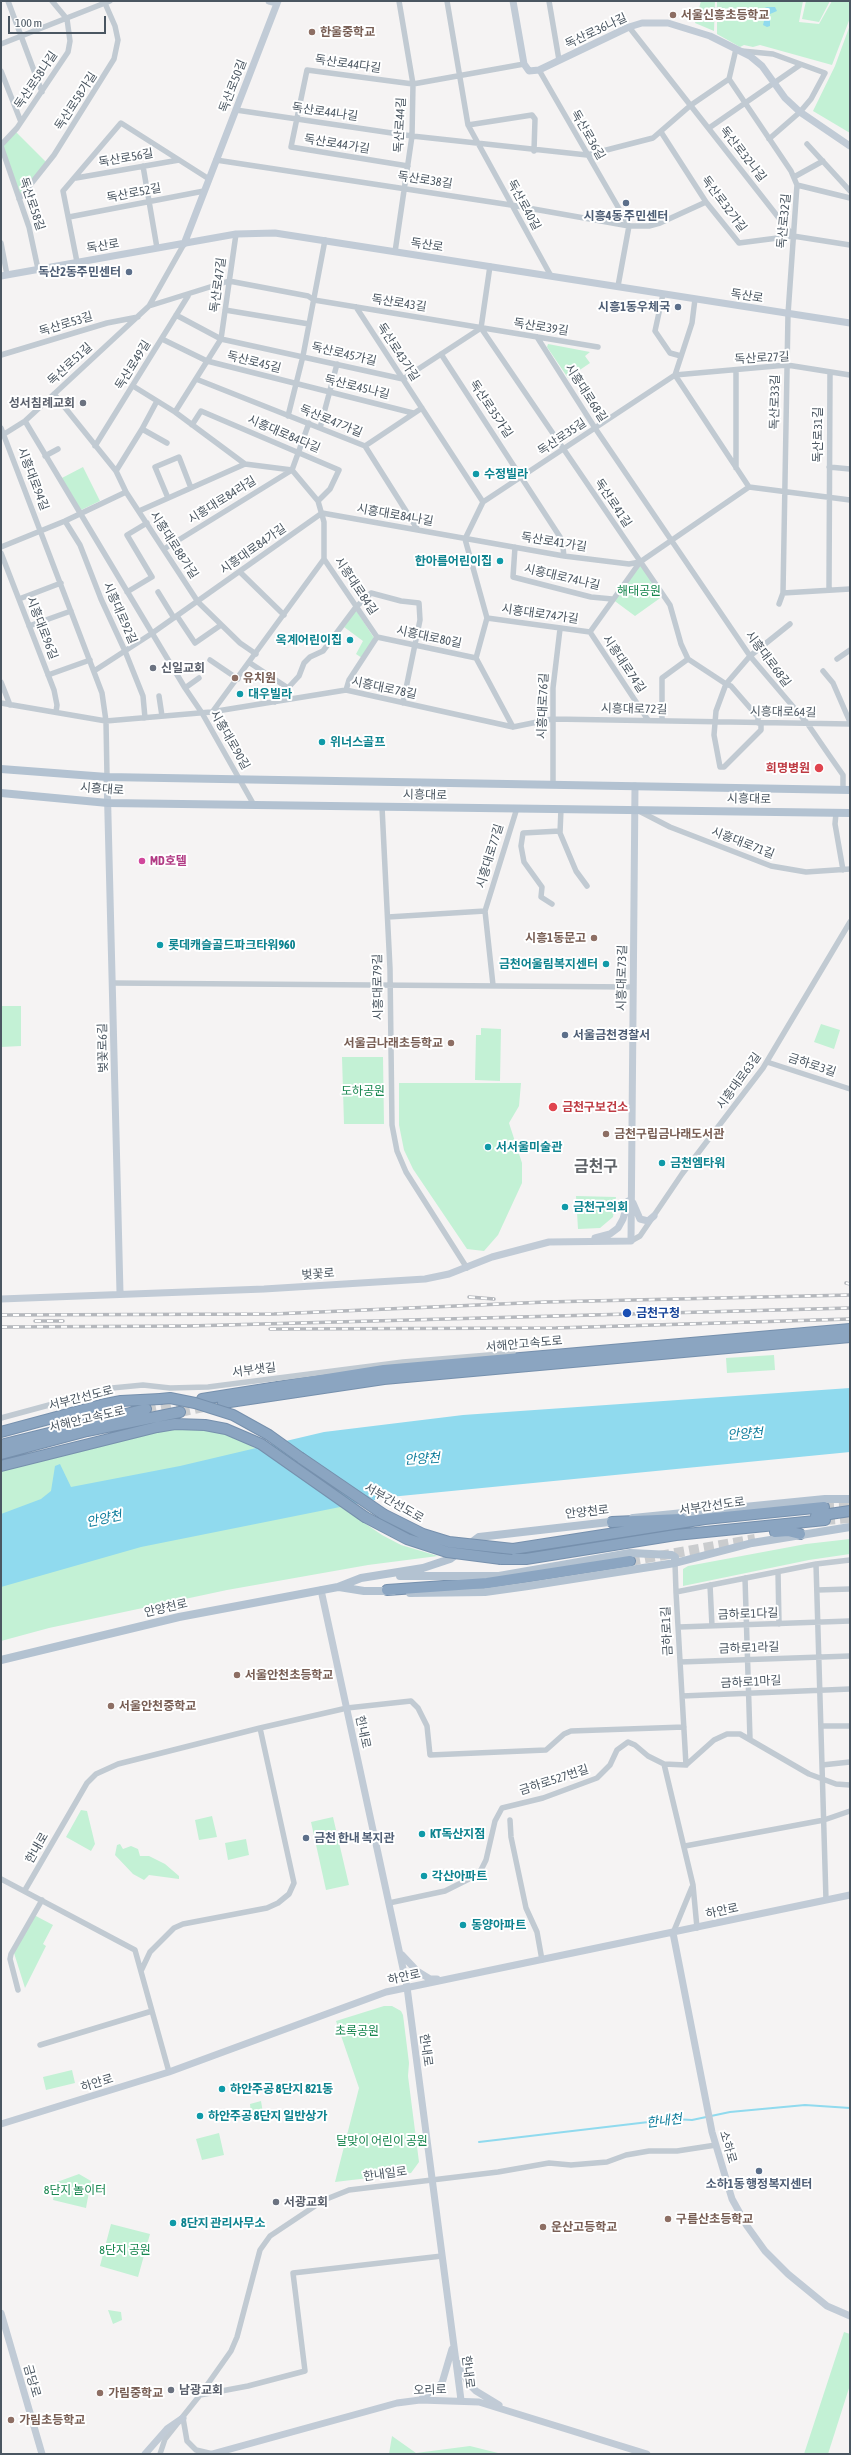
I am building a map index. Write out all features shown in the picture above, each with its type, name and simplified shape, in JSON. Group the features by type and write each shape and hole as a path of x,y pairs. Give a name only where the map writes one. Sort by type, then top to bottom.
{"highway":[{"name":"서해안고속도로","path":"202,1398 384,1374 850,1329"},
{"name":"서해안고속도로","path":"223,1403 384,1374 850,1337"},
{"name":"서부간선도로","path":"1,1432 121,1401 160,1398 194,1403 233,1415 252,1425 383,1514 423,1534 472,1546 513,1549 652,1529 705,1519 824,1507"},
{"name":"서해안고속도로","path":"1,1445 146,1409"},
{"name":"서해안고속도로","path":"1,1454 87,1431 180,1412"},
{"name":"서부간선도로","path":"1,1466 133,1432 175,1424 205,1425 226,1429 261,1444 365,1517 388,1530 447,1552 501,1559 526,1559 676,1535 825,1520"},
{"path":"652,1529 827,1515 850,1510"},
{"path":"612,1522 649,1519 705,1519"},
{"path":"649,1540 680,1541 788,1531 800,1534"},
{"path":"387,1590 486,1582 630,1561"}],"main road":[{"name":"시흥대로","path":"1,769 107,777 846,790"},
{"name":"시흥대로","path":"1,793 108,803 850,813"},
{"name":"안양천로","path":"1,1660 179,1617 338,1587 361,1578 444,1562 479,1537 612,1522 648,1515 850,1498"},
{"name":"안양천로","path":"338,1587 364,1592 387,1590 408,1593 485,1592 675,1563 736,1546 800,1534 850,1527"},
{"path":"382,1575 499,1576 630,1553 672,1555 675,1557 675,1563"}],"street":[{"path":"8,1 42,92"},
{"path":"52,1 67,19"},
{"path":"269,1 278,2"},
{"name":"독산로44길","path":"396,252 412,136 413,84 399,1"},
{"name":"독산로40길","path":"447,1 468,125 551,276"},
{"path":"513,1 524,64 529,70 539,70"},
{"name":"독산로36나길","path":"549,1 559,60"},
{"path":"1,44 107,2"},
{"name":"독산로58가길","path":"19,199 54,155 114,59 118,40 107,2"},
{"name":"독산로50길","path":"184,244 278,2"},
{"name":"독산로58나길","path":"1,146 21,122 68,52 70,41 67,19"},
{"name":"독산로36나길","path":"539,70 629,27 642,23 668,23 710,36 739,50 773,54 825,73 811,99 800,112"},
{"name":"독산로32나길","path":"629,27 793,236"},
{"path":"412,136 534,151 587,155 648,140 661,132 691,105 729,79 739,50 762,66 774,83 800,112 850,146"},
{"path":"413,84 524,64"},
{"path":"709,128 800,65"},
{"name":"독산로44다길","path":"296,119 307,70 413,84"},
{"name":"독산로36길","path":"539,70 629,226"},
{"path":"1,71 21,122"},
{"name":"독산로32길","path":"729,79 794,177 797,185 788,314"},
{"name":"독산로44나길","path":"236,110 412,136"},
{"path":"769,139 800,112"},
{"path":"468,125 532,115 535,119 534,151"},
{"name":"독산로44가길","path":"296,119 291,147 408,166"},
{"name":"독산로56길","path":"77,262 63,191 76,178 121,122 179,160"},
{"name":"독산로32가길","path":"661,132 706,202 739,243 793,236"},
{"path":"807,144 850,191"},
{"name":"독산로58길","path":"1,146 29,226 38,269"},
{"path":"179,160 209,179"},
{"name":"독산로56길","path":"76,178 179,160"},
{"name":"독산로38길","path":"216,160 511,205 629,226"},
{"path":"794,177 823,161"},
{"path":"143,166 157,248"},
{"path":"797,185 850,198"},
{"name":"독산로52길","path":"69,217 204,191"},
{"path":"618,286 629,226 650,226 660,223 706,202"},
{"name":"독산로","path":"4,276 236,234 275,232 850,323"},
{"name":"독산로47길","path":"176,412 221,339 236,234"},
{"path":"793,236 850,246"},
{"name":"독산로45길","path":"288,416 309,324 325,240"},
{"path":"1,243 4,276"},
{"name":"독산로51길","path":"2,436 25,422 149,306 184,244"},
{"path":"403,379 481,328 490,266"},
{"path":"149,306 188,296 229,281 308,296 314,300"},
{"path":"663,294 655,330 670,352 681,356"},
{"name":"독산로49길","path":"96,446 188,296"},
{"path":"695,299 692,323 674,375 749,487"},
{"name":"독산로43길","path":"314,300 481,328"},
{"name":"독산로43가길","path":"356,307 484,502"},
{"path":"225,310 309,324"},
{"name":"독산로33길","path":"779,604 783,593 788,314"},
{"name":"독산로47길","path":"176,315 221,339"},
{"name":"독산로53길","path":"1,356 93,326 138,317"},
{"name":"독산로39길","path":"481,328 598,347"},
{"name":"독산로41길","path":"481,328 670,605 681,644 688,659"},
{"name":"시흥대로68길","path":"537,337 595,428 750,656 807,724 843,775 846,790"},
{"path":"162,339 207,361"},
{"name":"독산로45길","path":"221,339 302,356"},
{"name":"독산로35가길","path":"441,354 522,476"},
{"name":"독산로45가길","path":"302,356 403,379"},
{"name":"독산로45길","path":"207,361 296,383"},
{"path":"320,428 337,364"},
{"name":"독산로27길","path":"674,375 787,365 850,375"},
{"path":"736,370 736,468"},
{"name":"독산로31길","path":"829,590 830,372"},
{"name":"독산로35길","path":"465,539 484,502 674,375"},
{"name":"독산로47가길","path":"196,379 365,446 418,530"},
{"name":"독산로45나길","path":"296,383 413,413"},
{"path":"133,386 176,412 245,464 292,470 309,423"},
{"name":"시흥대로88가길","path":"54,394 116,471 126,492 198,602 240,643 256,654"},
{"path":"116,471 158,401"},
{"path":"365,446 422,408"},
{"name":"시흥대로84다길","path":"192,425 201,411 339,470 330,489 318,501"},
{"name":"시흥대로90길","path":"25,422 185,688 202,713 254,805"},
{"name":"시흥대로94길","path":"1,428 2,436 41,531 94,670 105,705 107,777"},
{"path":"142,429 167,443"},
{"path":"45,456 58,448"},
{"path":"168,498 155,467 179,457 191,488"},
{"path":"139,511 245,464"},
{"path":"829,467 850,470"},
{"name":"시흥대로84길","path":"292,470 318,501 324,522 324,559 377,637"},
{"name":"시흥대로84라길","path":"164,550 292,470"},
{"path":"522,476 562,540 564,556"},
{"path":"640,562 749,487 850,500"},
{"path":"1,546 65,521 126,492"},
{"name":"시흥대로84나길","path":"322,513 465,539"},
{"name":"시흥대로84가길","path":"198,602 322,513"},
{"name":"시흥대로92길","path":"65,521 80,545 104,605 125,651 143,696 145,718"},
{"path":"127,592 152,577 127,535 147,523"},
{"path":"465,539 487,618"},
{"name":"독산로41가길","path":"465,539 564,556 629,564 640,562"},
{"name":"시흥대로74나길","path":"515,547 513,577 591,597 612,599"},
{"name":"시흥대로96길","path":"1,553 48,675 57,705 56,712"},
{"path":"1,703 106,721 211,712 216,709 250,663 324,559"},
{"name":"시흥대로74길","path":"640,562 612,599 590,632 648,720"},
{"path":"240,572 284,615"},
{"path":"19,599 60,582"},
{"path":"783,593 850,589"},
{"path":"158,592 195,643 221,625"},
{"path":"274,702 299,676 304,663 310,657 323,650 356,607 372,593 401,601 419,603 420,620 403,703"},
{"path":"94,670 198,602"},
{"path":"29,626 71,611"},
{"name":"시흥대로74가길","path":"487,618 590,632"},
{"name":"시흥대로80길","path":"487,618 476,658 513,727"},
{"path":"662,721 662,678 688,659 726,684 732,686 758,717 761,730 724,767 720,767 715,747 715,722 719,698 726,684 750,656 790,624"},
{"name":"시흥대로76길","path":"553,785 552,719 560,629"},
{"path":"346,690 349,680 377,637"},
{"name":"시흥대로80길","path":"377,637 476,658"},
{"path":"837,659 850,650"},
{"path":"48,675 90,660"},
{"path":"210,660 238,679"},
{"path":"250,663 288,688"},
{"path":"823,671 833,683 850,723"},
{"path":"185,688 199,678"},
{"path":"1,682 10,705"},
{"name":"시흥대로78길","path":"211,712 346,690 513,727 552,719"},
{"path":"159,696 162,716"},
{"name":"시흥대로72길","path":"552,719 715,722"},
{"name":"시흥대로64길","path":"715,722 807,724 850,723"},
{"name":"벚꽃로6길","path":"107,777 120,1293"},
{"name":"시흥대로73길","path":"631,1241 630,1193 635,786"},
{"name":"시흥대로79길","path":"382,806 388,917 392,1118 396,1151 406,1172 466,1268"},
{"name":"시흥대로77길","path":"493,985 485,911 517,808"},
{"path":"561,808 560,831 576,871 587,886"},
{"name":"시흥대로71길","path":"635,809 670,827 771,866 806,872 850,869"},
{"path":"836,813 835,824 843,870"},
{"path":"552,904 541,897 542,887 524,862 521,846 523,833 560,831"},
{"path":"388,917 485,911"},
{"name":"시흥대로63길","path":"631,1241 640,1236 682,1174 767,1062 850,922"},
{"path":"112,983 632,987"},
{"name":"금하로3길","path":"767,1062 850,1089"},
{"path":"630,1193 637,1217 645,1222 654,1216"},
{"path":"584,1242 604,1236 618,1228 623,1219 630,1193"},
{"name":"벚꽃로","path":"1,1299 80,1297 120,1293 264,1289 425,1279 449,1274 535,1244 549,1242 631,1241"},
{"name":"서부샛길","path":"1,1418 117,1387 143,1385 170,1388 208,1387 403,1362 513,1353"},
{"name":"금하로1길","path":"686,1765 676,1592 816,1564 850,1560"},
{"path":"675,1563 676,1592"},
{"path":"816,1564 826,1900"},
{"path":"778,1572 779,1624"},
{"path":"745,1578 750,1739"},
{"path":"710,1585 712,1626"},
{"path":"817,1590 850,1589"},
{"name":"한내로","path":"321,1590 401,1954 461,2400"},
{"name":"금하로1다길","path":"678,1627 850,1621"},
{"name":"금하로1라길","path":"680,1662 850,1656"},
{"name":"금하로1마길","path":"682,1696 850,1689"},
{"path":"347,1708 411,1701 418,1708 427,1726 430,1755 546,1750 564,1734 571,1731 684,1727"},
{"name":"한내로","path":"25,1890 86,1783 96,1774 118,1764 260,1728 347,1708"},
{"path":"821,1726 850,1726"},
{"path":"141,1971 150,1952 174,1928 183,1924 267,1908 278,1903 289,1894 294,1883 260,1728"},
{"path":"686,1765 714,1740 727,1734 740,1734 789,1764 823,1780 836,1784 850,1785"},
{"name":"금하로527번길","path":"389,1903 445,1891 469,1879 481,1870 486,1860 495,1821 502,1808 543,1798 598,1778 610,1765 617,1750 628,1742 635,1745 648,1756 664,1764 686,1765"},
{"path":"822,1765 850,1762"},
{"path":"664,1764 685,1846 693,1885 697,1928"},
{"path":"685,1846 824,1820 850,1811"},
{"path":"510,1820 511,1836 526,1908 537,1932 542,1960"},
{"path":"1,1878 135,1950 169,2072"},
{"path":"673,1933 693,1885"},
{"name":"하안로","path":"1,2124 169,2072 386,1992 850,1895"},
{"path":"18,1990 10,1959 42,1900"},
{"name":"소하로","path":"673,1933 712,2132 732,2199 747,2226 766,2251 814,2297 827,2306 850,2316"},
{"path":"401,1954 410,1965 424,1976 430,1978 447,1979"},
{"path":"40,2045 152,2011"},
{"name":"한내일로","path":"160,2454 165,2439 183,2418 231,2351 237,2337 260,2250 270,2236 336,2194 432,2179 498,2172 549,2163 571,2165 607,2162 626,2155 649,2151 677,2151 716,2145"},
{"path":"200,2395 248,2386 305,2372 293,2272 442,2256"},
{"name":"금당로","path":"1,2313 42,2454"},
{"path":"420,2400 442,2383 453,2345"},
{"path":"453,2345 460,2369 468,2383 476,2391 502,2408"},
{"name":"오리로","path":"212,2454 397,2403 420,2400 461,2400 502,2408 647,2454"},
{"path":"145,2454 167,2429 183,2418 187,2441 196,2450 212,2454"}],"green space":[{"path":"701,1 715,1 714,31 695,23"},
{"path":"717,1 803,1 799,22 819,24 832,1 850,1 850,18 832,65 760,45 753,47 744,45 740,47 717,34"},
{"path":"806,1 830,1 819,22 802,19"},
{"path":"850,25 850,133 813,111 835,66"},
{"path":"15,131 48,164 26,190 18,196 1,146"},
{"path":"548,344 590,352 585,356 590,363 568,378 547,347"},
{"path":"83,467 100,501 79,511 60,479"},
{"name":"해태공원","path":"640,562 663,596 635,616 612,599"},
{"path":"356,610 374,638 362,658 356,654 363,641 344,627"},
{"path":"1,1006 21,1006 21,1046 1,1047"},
{"path":"821,1024 840,1030 834,1049 814,1042"},
{"path":"481,1028 501,1029 500,1081 475,1080 476,1035 481,1035"},
{"name":"도하공원","path":"342,1057 383,1057 384,1124 344,1124"},
{"path":"399,1083 521,1083 519,1106 509,1123 522,1163 522,1183 498,1235 484,1251 467,1249 413,1169 404,1150 399,1125"},
{"path":"576,1196 616,1197 613,1217 600,1228 578,1229"},
{"path":"774,1355 775,1370 727,1373 726,1358"},
{"path":"180,1427 203,1428 223,1433 250,1445 382,1535 401,1545 438,1556 368,1565 227,1590 49,1628 1,1641 1,1469"},
{"path":"850,1539 850,1554 809,1560 683,1586 683,1569 688,1566 806,1544"},
{"path":"81,1810 87,1811 95,1844 91,1851 66,1837"},
{"path":"212,1816 217,1837 199,1840 195,1820"},
{"path":"333,1817 349,1885 326,1890 311,1822"},
{"path":"246,1839 249,1855 228,1860 225,1843"},
{"path":"120,1844 123,1849 131,1846 138,1849 140,1856 149,1856 165,1864 179,1876 179,1879 149,1875 144,1880 133,1874 115,1855 117,1845"},
{"path":"34,1915 53,1925 43,1944 46,1946 25,1988 14,1953"},
{"name":"달맞이 어린이 공원","path":"384,2006 392,2006 401,2011 403,2015 409,2063 408,2076 419,2162 411,2173 335,2182 359,2088 336,2021"},
{"path":"72,2070 75,2083 46,2090 43,2077"},
{"path":"261,2101 263,2113 251,2114 250,2104"},
{"path":"219,2133 224,2155 202,2160 196,2139"},
{"name":"8단지 놀이터","path":"79,2174 91,2181 86,2208 53,2200 57,2182"},
{"name":"8단지 공원","path":"111,2224 150,2234 138,2277 100,2266"},
{"path":"108,2310 121,2312 122,2320 113,2324"},
{"path":"844,2332 850,2334 850,2385 828,2454 804,2454"},
{"path":"392,2436 416,2453 470,2446 502,2454 389,2454"}],"water":[{"path":"767,7 775,7 777,11 770,14 770,26 767,27 763,25 765,17 762,9"},
{"name":"안양천","path":"850,1388 850,1452 390,1497 141,1547 1,1587 1,1514 41,1499 51,1491 55,1466 60,1464 71,1487 180,1466 324,1432 463,1415"}],"waterway":[{"name":"한내천","path":"479,2142 674,2119 692,2120 730,2112 805,2105 850,2108"}],"tunnel":[{"path":"146,1409 186,1402"},
{"path":"180,1412 223,1403"},
{"path":"824,1507 850,1506"},
{"path":"825,1520 850,1518"},
{"path":"630,1561 755,1539"}],"railway":[{"path":"846,1283 850,1284"},
{"path":"1,1315 274,1314 546,1302 850,1295"},
{"path":"469,1297 494,1299"},
{"path":"1,1327 189,1326 850,1308"},
{"path":"270,1329 556,1328 850,1319"},
{"path":"35,1321 63,1321"}],"place":[{"name":"서울신흥초등학교","path":"673,15"},
{"name":"한울중학교","path":"312,32"},
{"name":"시흥4동 주민센터","path":"626,203"},
{"name":"독산2동주민센터","path":"129,272"},
{"name":"시흥1동우체국","path":"678,307"},
{"name":"성서침례교회","path":"83,403"},
{"name":"수정빌라","path":"476,474"},
{"name":"한아름어린이집","path":"500,561"},
{"name":"옥계어린이집","path":"350,640"},
{"name":"신일교회","path":"153,668"},
{"name":"유치원","path":"235,678"},
{"name":"대우빌라","path":"240,694"},
{"name":"위너스골프","path":"322,742"},
{"name":"희명병원","path":"819,768"},
{"name":"MD호텔","path":"142,861"},
{"name":"시흥1동문고","path":"594,938"},
{"name":"롯데캐슬골드파크타워960","path":"160,945"},
{"name":"금천어울림복지센터","path":"606,964"},
{"name":"서울금천경찰서","path":"565,1035"},
{"name":"서울금나래초등학교","path":"451,1043"},
{"name":"금천구보건소","path":"553,1107"},
{"name":"금천구립금나래도서관","path":"606,1134"},
{"name":"서서울미술관","path":"488,1147"},
{"name":"금천엠타워","path":"662,1163"},
{"name":"금천구의회","path":"565,1207"},
{"name":"금천구청","path":"627,1313"},
{"name":"서울안천초등학교","path":"237,1675"},
{"name":"서울안천중학교","path":"111,1706"},
{"name":"KT독산지점","path":"422,1834"},
{"name":"금천 한내 복지관","path":"306,1838"},
{"name":"각산아파트","path":"424,1876"},
{"name":"동양아파트","path":"463,1925"},
{"name":"하안주공 8단지 821동","path":"222,2089"},
{"name":"하안주공 8단지 일반상가","path":"200,2116"},
{"name":"소하1동 행정복지센터","path":"759,2171"},
{"name":"서광교회","path":"276,2202"},
{"name":"구름산초등학교","path":"668,2219"},
{"name":"8단지 관리사무소","path":"173,2223"},
{"name":"운산고등학교","path":"543,2227"},
{"name":"남광교회","path":"171,2390"},
{"name":"가림중학교","path":"100,2393"},
{"name":"가림초등학교","path":"11,2420"}],"district":[{"name":"금천구","path":"596,1167"}],"park label":[{"name":"초록공원","path":"357,2031"}]}
